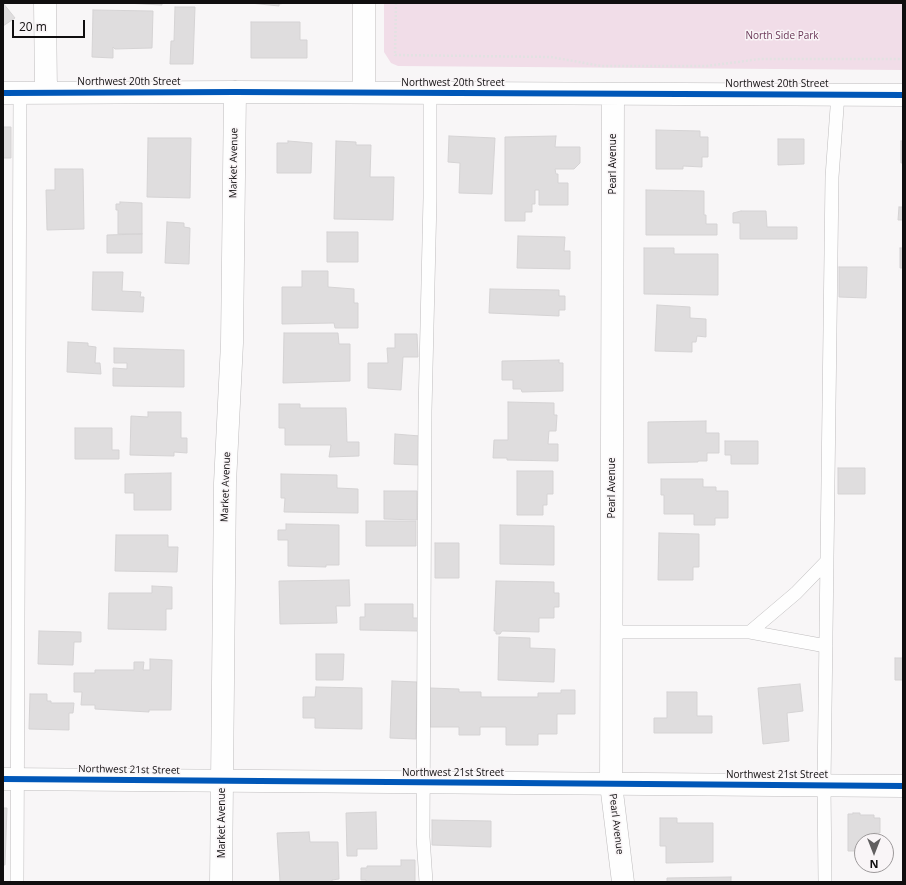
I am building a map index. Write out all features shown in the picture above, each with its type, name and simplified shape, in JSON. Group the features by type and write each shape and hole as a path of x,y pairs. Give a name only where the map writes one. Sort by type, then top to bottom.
{"street":[{"path":"45,3 46,93"},
{"path":"364,3 364,92"},
{"name":"Market Avenue","path":"221,882 225,483 232,343 235,92"},
{"name":"Northwest 20th Street","path":"12,93 364,92 903,95"},
{"name":"Pearl Avenue","path":"614,94 611,784 624,882"},
{"name":"Northwest 21st Street","path":"10,779 903,786"}],"lane":[{"path":"12,93 10,779 17,882"},
{"path":"426,882 423,837 423,782 425,419 430,198 430,93"},
{"path":"825,882 824,785 832,177 838,94"},
{"path":"750,632 796,593 827,561"},
{"path":"611,632 750,632 826,646"}],"path":[{"path":"396,3 395,55 551,57 601,66 707,66 760,59 903,60"}],"green space":[{"name":"North Side Park","path":"384,3 903,3 903,70 398,66 391,63 384,52"}],"building":[{"path":"3,3 15,18 3,26"},
{"path":"125,3 162,3 162,5"},
{"path":"250,3 286,3 279,4 279,6"},
{"path":"175,7 195,7 193,64 170,64 171,41 174,41"},
{"path":"93,10 153,11 152,48 115,49 113,47 113,58 92,57"},
{"path":"251,22 300,22 300,40 307,40 307,58 251,58"},
{"path":"3,127 11,127 11,158 3,158"},
{"path":"656,130 700,131 700,137 708,137 708,157 702,157 702,167 683,166 683,169 656,169"},
{"path":"449,136 495,138 492,194 459,193 460,163 448,162"},
{"path":"556,136 555,147 580,147 580,163 574,169 555,169 556,174 558,174 558,183 568,183 568,205 539,205 539,190 535,190 535,204 532,204 532,212 525,212 525,221 505,221 505,137"},
{"path":"148,138 191,138 190,198 147,197"},
{"path":"778,139 804,139 804,164 778,165"},
{"path":"288,141 312,143 311,173 277,173 277,143 288,143"},
{"path":"336,141 356,142 356,145 371,145 370,177 394,177 393,220 334,219"},
{"path":"901,141 903,141 903,163 901,163"},
{"path":"55,169 83,169 84,229 47,230 46,190 55,190"},
{"path":"646,190 704,191 704,215 706,215 706,224 717,224 717,235 646,235"},
{"path":"120,202 142,203 142,234 118,234 118,210 116,210 116,204 120,204"},
{"path":"899,207 903,207 903,220 898,220"},
{"path":"741,211 766,211 767,227 797,227 797,239 740,239 740,223 733,223 733,213"},
{"path":"167,222 184,223 184,227 190,228 189,264 165,263"},
{"path":"327,232 358,232 358,262 327,262"},
{"path":"142,234 142,253 107,253 107,235"},
{"path":"518,236 565,237 564,251 570,251 570,269 517,268"},
{"path":"644,248 674,248 674,254 718,254 718,295 644,294"},
{"path":"900,248 903,248 903,268 900,268"},
{"path":"839,267 867,267 866,298 839,297"},
{"path":"302,271 328,271 328,287 354,289 354,303 358,303 358,328 335,328 334,323 282,324 282,287 302,287"},
{"path":"93,272 123,272 122,291 141,292 140,297 144,297 143,312 92,310"},
{"path":"490,289 559,290 559,296 565,296 565,310 559,310 559,316 489,313"},
{"path":"657,305 690,307 690,318 706,319 706,337 697,336 696,342 692,342 692,352 655,351"},
{"path":"284,333 338,333 339,344 350,344 350,381 283,383"},
{"path":"395,334 417,334 418,357 403,357 401,390 368,388 368,363 388,363 387,348 395,348"},
{"path":"68,342 88,343 88,346 96,347 95,363 100,363 101,374 67,372"},
{"path":"114,348 184,350 184,387 113,386 113,368 127,369 127,363 114,363"},
{"path":"559,360 559,363 563,363 563,391 522,392 521,389 513,389 513,380 502,380 502,361"},
{"path":"508,402 554,403 554,415 557,415 556,431 549,431 548,444 558,444 558,461 507,460 507,458 493,458 494,440 508,440"},
{"path":"279,404 300,404 300,408 346,408 347,442 359,442 359,456 329,457 331,445 285,445 285,428 279,428"},
{"path":"148,412 181,412 181,438 187,438 187,453 174,452 174,456 130,455 131,416 148,417"},
{"path":"706,421 706,433 719,433 719,453 707,453 707,461 648,463 648,422"},
{"path":"75,428 112,428 112,450 119,450 119,459 75,459"},
{"path":"395,434 420,436 419,465 394,464"},
{"path":"725,441 758,441 758,464 731,464 731,455 725,455"},
{"path":"838,468 865,468 865,494 838,494"},
{"path":"517,471 553,471 553,494 547,494 547,505 543,505 543,515 517,515"},
{"path":"171,473 171,510 134,510 134,493 125,493 125,474"},
{"path":"281,474 337,475 337,488 358,489 358,513 284,512 285,498 281,498"},
{"path":"661,479 703,479 703,487 716,487 716,491 728,491 728,518 715,518 715,525 694,525 694,514 664,514 664,495 661,495"},
{"path":"384,491 417,491 417,520 384,519"},
{"path":"366,521 416,521 416,546 366,546"},
{"path":"286,524 339,525 339,565 326,565 326,567 288,566 288,540 278,540 278,530 286,530"},
{"path":"500,525 554,526 554,565 500,564"},
{"path":"659,533 699,534 699,567 693,567 693,580 658,580"},
{"path":"116,535 168,535 168,547 178,547 177,572 115,571"},
{"path":"435,543 459,543 459,578 435,578"},
{"path":"349,580 350,606 336,606 337,623 280,624 279,581"},
{"path":"496,581 554,582 554,593 559,593 559,607 554,607 554,618 539,618 539,632 502,631 500,634 496,634 496,631 494,631"},
{"path":"152,586 172,587 172,609 166,609 166,630 108,629 109,593 152,593"},
{"path":"365,604 413,604 413,618 418,618 418,631 360,630 360,617 365,617"},
{"path":"39,631 81,632 81,642 74,642 73,665 38,664"},
{"path":"499,637 530,638 530,648 555,649 554,682 498,680"},
{"path":"316,654 344,654 343,680 316,680"},
{"path":"895,658 903,658 903,680 895,680"},
{"path":"150,659 172,660 171,710 149,710 149,712 95,709 95,705 81,705 82,692 74,692 74,673 95,673 95,670 134,670 134,662 144,662 143,670 150,670"},
{"path":"392,681 417,682 416,739 390,738"},
{"path":"800,684 803,711 787,713 789,741 763,744 758,688"},
{"path":"316,687 362,688 362,729 315,728 315,718 303,718 303,697 315,697"},
{"path":"430,688 459,689 459,692 481,692 481,697 538,697 538,693 561,693 561,690 575,690 575,714 557,714 557,734 538,734 538,745 506,745 506,727 480,727 480,735 459,735 459,727 430,727"},
{"path":"667,692 697,692 697,716 712,716 712,733 654,733 654,718 667,718"},
{"path":"30,694 47,694 47,701 51,701 51,703 74,703 73,713 69,713 69,730 29,729"},
{"path":"3,808 7,808 5,865 3,865"},
{"path":"376,812 377,849 357,849 357,856 347,856 346,813"},
{"path":"860,813 860,815 874,815 874,818 880,818 880,833 854,833 854,851 848,851 848,814"},
{"path":"660,818 677,818 677,823 713,823 713,862 666,863 666,846 660,846"},
{"path":"432,820 491,821 491,847 432,845"},
{"path":"309,832 310,842 338,842 339,879 332,880 332,882 280,882 277,833"},
{"path":"401,860 415,860 415,882 366,882 366,880 361,880 361,868 367,868 367,866 401,866"},
{"path":"731,877 731,882 667,882 667,878"}],"cycle path":[{"path":"3,93 235,92 903,95"},
{"path":"3,779 903,786"}]}
